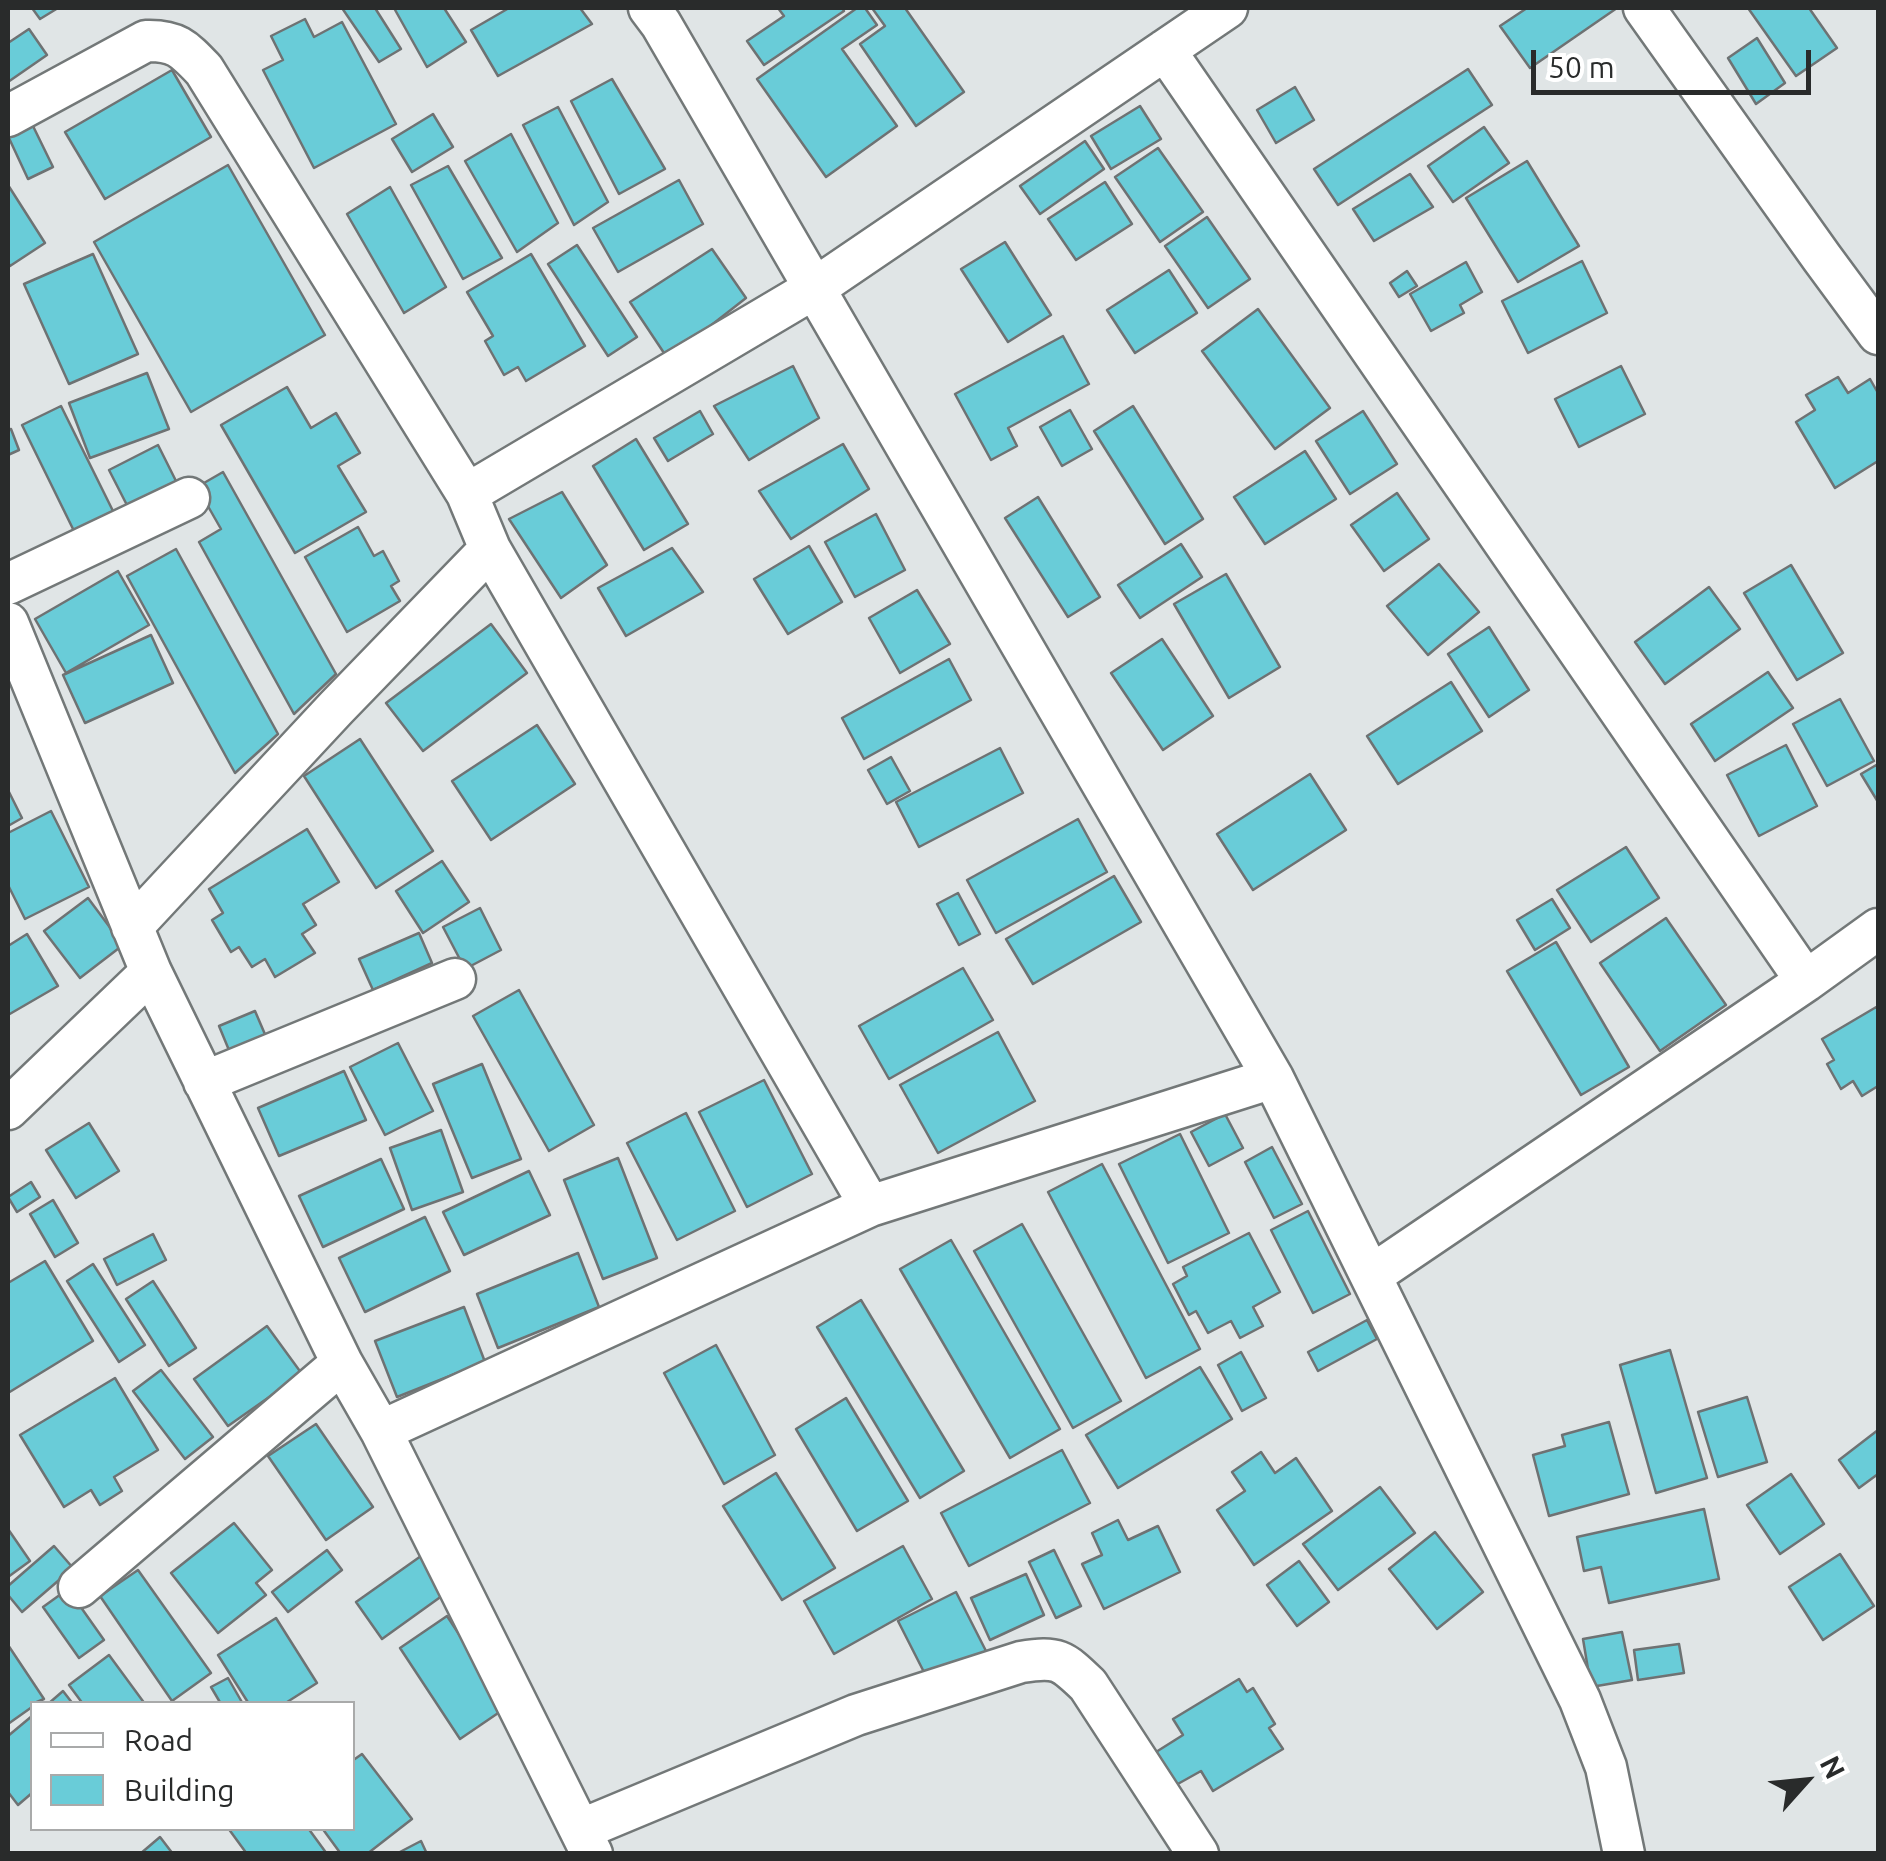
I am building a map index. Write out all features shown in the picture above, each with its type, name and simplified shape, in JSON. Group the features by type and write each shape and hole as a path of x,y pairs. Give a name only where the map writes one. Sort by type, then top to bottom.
{"street":[{"path":"649,8 816,288 1273,1078 1580,1700 1606,1767 1624,1854"},
{"path":"466,494 816,288 1226,8"},
{"path":"1644,8 1878,334"},
{"path":"8,116 146,40 167,40 186,51 204,70 466,494 490,550 870,1206"},
{"path":"1164,50 1806,981"},
{"path":"8,584 189,498"},
{"path":"132,926 490,550"},
{"path":"8,623 151,972 342,1364 380,1431 586,1842 856,1715 1022,1662 1046,1658 1067,1665 1088,1686 1198,1854"},
{"path":"1372,1276 1878,929"},
{"path":"8,1109 151,972"},
{"path":"204,1082 455,979"},
{"path":"380,1431 870,1206 1273,1078"},
{"path":"79,1588 342,1364"}],"building":[{"path":"32,8 58,8 40,19"},
{"path":"342,8 375,8 401,49 379,62"},
{"path":"394,8 444,8 466,42 427,67"},
{"path":"509,8 580,8 592,24 498,76 471,30"},
{"path":"778,8 844,11 764,65 747,41 784,16"},
{"path":"857,8 865,8 877,25 842,49 897,126 826,177 757,79"},
{"path":"872,8 905,8 964,92 916,126 860,44 885,26"},
{"path":"1527,8 1617,8 1530,68 1500,26"},
{"path":"1748,8 1809,8 1837,48 1796,76"},
{"path":"305,19 314,37 342,22 396,124 314,168 263,70 283,60 271,36"},
{"path":"29,29 47,55 8,82 8,43"},
{"path":"1757,38 1785,83 1756,104 1728,58"},
{"path":"1468,69 1492,105 1338,205 1314,169"},
{"path":"172,70 211,137 105,199 65,132"},
{"path":"612,79 665,169 619,194 571,101"},
{"path":"1295,87 1314,120 1276,143 1257,110"},
{"path":"1140,106 1161,139 1111,169 1091,136"},
{"path":"558,107 608,202 574,225 523,125"},
{"path":"433,114 453,147 412,172 392,139"},
{"path":"32,124 53,167 28,179 8,136"},
{"path":"1484,127 1509,163 1453,202 1428,166"},
{"path":"511,134 558,223 517,252 465,161"},
{"path":"1085,141 1104,169 1040,214 1020,186"},
{"path":"1158,148 1203,212 1160,242 1115,177"},
{"path":"1527,161 1579,246 1518,282 1466,198"},
{"path":"228,165 325,335 191,412 94,242"},
{"path":"448,166 502,258 463,279 411,185"},
{"path":"1410,174 1433,207 1374,241 1353,209"},
{"path":"679,180 703,224 618,272 593,228"},
{"path":"1105,182 1132,224 1076,260 1048,219"},
{"path":"8,185 45,243 10,266 8,262"},
{"path":"390,187 446,287 404,313 347,214"},
{"path":"1207,217 1250,279 1208,308 1165,246"},
{"path":"1005,242 1051,315 1008,342 961,269"},
{"path":"577,245 637,337 608,356 548,264"},
{"path":"712,249 746,298 668,359 630,302"},
{"path":"93,254 138,354 69,384 24,284"},
{"path":"531,254 585,346 526,381 518,367 504,375 485,341 493,336 467,292"},
{"path":"1582,261 1607,313 1528,353 1502,301"},
{"path":"1466,262 1482,292 1460,305 1464,313 1431,331 1410,294"},
{"path":"1169,270 1197,313 1135,353 1107,310"},
{"path":"1407,271 1417,286 1399,297 1390,283"},
{"path":"1258,309 1330,408 1275,449 1202,351"},
{"path":"1063,336 1089,384 1008,428 1017,446 991,460 955,394"},
{"path":"793,366 819,418 749,460 714,406"},
{"path":"1621,366 1645,414 1579,447 1555,399"},
{"path":"147,373 169,429 90,458 69,403"},
{"path":"1838,377 1848,393 1870,379 1878,393 1878,461 1835,488 1796,422 1815,410 1806,395"},
{"path":"287,387 311,428 336,413 360,453 338,466 366,512 295,553 221,425"},
{"path":"61,406 113,511 74,531 22,425"},
{"path":"1133,406 1203,519 1165,544 1094,431"},
{"path":"1070,410 1092,449 1062,466 1040,427"},
{"path":"700,411 713,434 668,461 654,438"},
{"path":"1363,411 1397,464 1350,494 1316,441"},
{"path":"11,429 19,450 8,455 8,430"},
{"path":"636,439 688,524 644,550 593,466"},
{"path":"843,444 869,489 791,539 759,491"},
{"path":"158,445 180,489 131,513 109,470"},
{"path":"1305,451 1336,499 1265,544 1234,497"},
{"path":"223,472 336,674 294,714 199,542 221,529 197,487"},
{"path":"562,492 607,565 561,598 509,519"},
{"path":"1397,493 1429,539 1384,571 1351,525"},
{"path":"1038,497 1100,597 1068,617 1005,518"},
{"path":"876,514 905,570 855,597 825,542"},
{"path":"358,527 374,556 383,551 399,581 391,586 400,601 347,632 305,557"},
{"path":"1181,544 1202,577 1140,618 1118,585"},
{"path":"809,546 842,602 788,634 754,579"},
{"path":"672,548 703,592 626,636 598,588"},
{"path":"176,549 278,734 235,773 127,576"},
{"path":"1439,564 1479,612 1428,655 1387,606"},
{"path":"1791,565 1843,653 1797,680 1744,593"},
{"path":"118,571 149,625 66,673 35,619"},
{"path":"1226,574 1280,667 1229,698 1174,604"},
{"path":"1709,587 1740,629 1665,684 1635,642"},
{"path":"917,590 950,644 900,673 869,618"},
{"path":"491,624 527,673 423,751 386,703"},
{"path":"1489,627 1529,690 1489,717 1448,654"},
{"path":"151,635 173,683 85,723 63,675"},
{"path":"1162,639 1213,716 1163,750 1111,673"},
{"path":"949,659 971,700 864,759 842,718"},
{"path":"1768,672 1793,708 1715,761 1691,724"},
{"path":"1451,682 1482,731 1398,784 1367,736"},
{"path":"1840,699 1874,761 1827,786 1793,724"},
{"path":"537,725 575,784 491,840 452,781"},
{"path":"360,739 433,851 376,888 304,776"},
{"path":"1786,745 1817,806 1759,836 1727,775"},
{"path":"1000,748 1023,793 919,847 896,802"},
{"path":"891,757 910,791 887,804 868,770"},
{"path":"1878,764 1878,802 1861,774"},
{"path":"1310,774 1346,830 1253,890 1217,834"},
{"path":"8,790 22,818 8,826"},
{"path":"51,811 89,887 25,919 8,885 8,833"},
{"path":"1078,819 1107,872 996,933 967,880"},
{"path":"307,829 339,882 303,904 316,925 302,934 315,953 275,977 265,959 252,967 239,947 231,952 212,920 223,913 209,889"},
{"path":"1626,847 1659,898 1591,942 1557,890"},
{"path":"442,861 469,902 423,933 396,891"},
{"path":"1114,876 1141,922 1033,984 1006,939"},
{"path":"958,893 980,934 959,945 937,904"},
{"path":"88,898 123,945 80,978 44,931"},
{"path":"1552,899 1570,928 1535,950 1517,920"},
{"path":"480,908 501,950 465,969 443,927"},
{"path":"1666,918 1726,1005 1660,1051 1600,963"},
{"path":"419,933 432,963 373,990 359,959"},
{"path":"27,934 58,986 8,1015 8,946"},
{"path":"1556,942 1629,1067 1581,1095 1507,971"},
{"path":"963,968 993,1020 889,1079 859,1026"},
{"path":"519,990 594,1125 549,1151 473,1016"},
{"path":"1878,1006 1878,1086 1862,1096 1853,1081 1841,1089 1827,1064 1834,1060 1822,1039"},
{"path":"255,1011 267,1039 231,1055 219,1026"},
{"path":"998,1032 1035,1101 938,1153 900,1085"},
{"path":"398,1043 433,1111 385,1135 350,1067"},
{"path":"482,1064 521,1159 472,1178 433,1084"},
{"path":"344,1071 366,1120 279,1156 258,1108"},
{"path":"764,1080 812,1174 747,1207 699,1112"},
{"path":"686,1113 735,1211 677,1240 627,1143"},
{"path":"1225,1114 1243,1148 1209,1166 1191,1132"},
{"path":"89,1123 119,1171 76,1198 46,1150"},
{"path":"441,1130 463,1192 412,1210 390,1148"},
{"path":"1180,1134 1229,1233 1168,1263 1119,1164"},
{"path":"1272,1147 1302,1204 1274,1218 1245,1162"},
{"path":"618,1158 657,1258 603,1279 564,1180"},
{"path":"381,1159 404,1209 323,1247 299,1196"},
{"path":"1102,1164 1200,1349 1146,1378 1048,1192"},
{"path":"529,1171 550,1215 464,1255 443,1212"},
{"path":"31,1182 40,1197 17,1212 8,1197"},
{"path":"53,1200 78,1243 55,1257 30,1214"},
{"path":"1308,1211 1350,1294 1313,1313 1271,1230"},
{"path":"425,1217 450,1271 365,1312 339,1258"},
{"path":"1022,1224 1121,1401 1073,1428 974,1251"},
{"path":"1249,1233 1280,1292 1253,1307 1263,1326 1240,1338 1231,1321 1208,1333 1196,1311 1189,1315 1173,1284 1187,1276 1183,1267"},
{"path":"153,1234 166,1260 117,1285 104,1259"},
{"path":"951,1240 1060,1429 1010,1458 900,1269"},
{"path":"578,1253 599,1307 498,1348 477,1294"},
{"path":"45,1261 93,1341 8,1393 8,1283"},
{"path":"93,1264 145,1345 119,1362 67,1281"},
{"path":"153,1281 196,1348 169,1366 126,1299"},
{"path":"861,1300 964,1471 920,1498 817,1327"},
{"path":"464,1307 485,1362 397,1397 375,1341"},
{"path":"1367,1320 1377,1339 1318,1371 1308,1352"},
{"path":"267,1326 302,1374 228,1426 194,1379"},
{"path":"716,1345 775,1455 724,1484 664,1373"},
{"path":"1670,1350 1707,1478 1656,1493 1620,1365"},
{"path":"1241,1352 1266,1398 1242,1411 1218,1365"},
{"path":"1200,1367 1232,1419 1118,1488 1086,1435"},
{"path":"161,1370 213,1437 185,1459 133,1391"},
{"path":"115,1378 158,1450 114,1477 122,1491 100,1505 91,1490 64,1507 20,1435"},
{"path":"1747,1397 1767,1462 1718,1477 1698,1412"},
{"path":"846,1398 908,1501 857,1531 796,1429"},
{"path":"1609,1422 1629,1494 1549,1516 1533,1455 1565,1446 1562,1435"},
{"path":"316,1424 373,1507 326,1540 268,1456"},
{"path":"1878,1430 1878,1474 1859,1488 1839,1460"},
{"path":"1062,1450 1090,1503 969,1566 941,1513"},
{"path":"1261,1452 1275,1473 1296,1458 1332,1511 1254,1565 1217,1510 1245,1491 1232,1472"},
{"path":"776,1473 835,1568 782,1600 723,1506"},
{"path":"1791,1474 1824,1524 1780,1554 1747,1505"},
{"path":"1380,1487 1415,1533 1338,1590 1303,1544"},
{"path":"1704,1509 1719,1579 1609,1603 1601,1567 1584,1571 1577,1537"},
{"path":"1118,1520 1128,1540 1158,1526 1180,1572 1104,1609 1082,1564 1102,1555 1092,1533"},
{"path":"234,1523 272,1570 256,1583 266,1595 218,1633 171,1573"},
{"path":"8,1529 30,1561 8,1577"},
{"path":"1435,1532 1483,1592 1437,1629 1389,1569"},
{"path":"54,1546 73,1568 22,1612 8,1595 8,1586"},
{"path":"903,1546 932,1599 834,1654 804,1601"},
{"path":"327,1550 342,1570 288,1612 272,1592"},
{"path":"1054,1550 1081,1606 1056,1618 1029,1562"},
{"path":"1840,1554 1874,1606 1823,1640 1789,1587"},
{"path":"421,1556 446,1593 382,1639 356,1602"},
{"path":"1299,1561 1329,1602 1297,1626 1267,1585"},
{"path":"138,1570 211,1673 172,1701 100,1596"},
{"path":"1026,1574 1044,1615 990,1640 971,1598"},
{"path":"68,1589 104,1640 79,1658 43,1607"},
{"path":"956,1592 986,1651 928,1680 898,1621"},
{"path":"447,1616 507,1707 460,1739 400,1648"},
{"path":"276,1618 317,1683 289,1701 247,1701 218,1655"},
{"path":"1622,1632 1632,1680 1591,1687 1583,1639"},
{"path":"1679,1644 1684,1673 1638,1680 1634,1650"},
{"path":"8,1645 44,1699 30,1701 30,1708 8,1724"},
{"path":"109,1655 143,1701 81,1701 69,1685"},
{"path":"228,1678 241,1701 219,1701 211,1687"},
{"path":"1239,1679 1247,1692 1253,1688 1275,1724 1269,1728 1283,1749 1213,1791 1201,1771 1176,1785 1156,1752 1183,1735 1173,1719"},
{"path":"63,1691 71,1701 51,1701"},
{"path":"30,1718 30,1795 18,1805 8,1792 8,1736"},
{"path":"362,1754 412,1819 367,1854 341,1854 324,1831 355,1831 355,1759"},
{"path":"230,1831 310,1831 327,1854 247,1854"},
{"path":"160,1837 173,1854 140,1854"},
{"path":"421,1841 427,1854 396,1854"}]}
